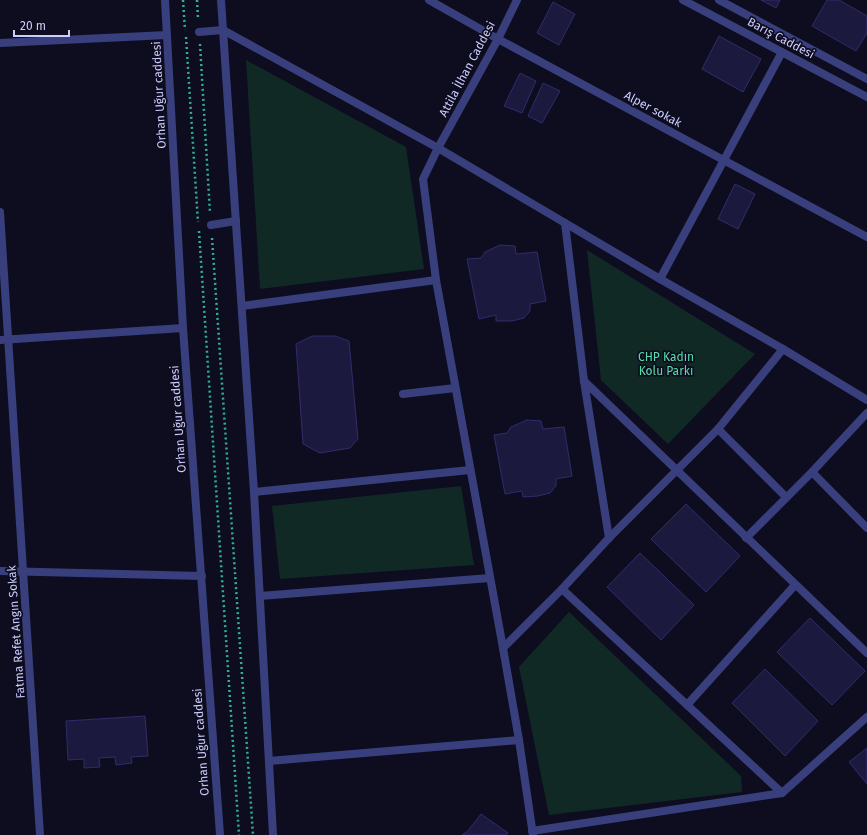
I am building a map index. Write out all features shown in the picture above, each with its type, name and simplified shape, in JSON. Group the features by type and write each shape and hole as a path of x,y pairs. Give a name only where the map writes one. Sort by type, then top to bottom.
{"street":[{"name":"Orhan Uğur caddesi","path":"165,0 183,328 220,835"},
{"path":"221,0 254,492 273,835"},
{"name":"Alper sokak","path":"429,0 498,39 867,237"},
{"name":"Attila İlhan Caddesi","path":"517,0 498,39 438,148 423,179 436,280 519,740 532,833"},
{"name":"Barış Caddesi","path":"683,0 867,97"},
{"name":"Barış Caddesi","path":"719,0 867,79"},
{"path":"199,32 223,30 438,148 660,279 783,349 867,400"},
{"path":"0,43 167,35"},
{"path":"660,279 782,52"},
{"name":"Fatma Refet Angın Sokak","path":"0,212 4,340 24,572 40,835"},
{"path":"211,226 236,221"},
{"path":"565,223 584,381 608,538"},
{"path":"242,306 436,280"},
{"path":"4,340 183,328"},
{"path":"503,648 562,589 608,538 718,429 783,349"},
{"path":"584,381 867,653"},
{"path":"403,394 455,388"},
{"path":"746,538 812,472 867,413"},
{"path":"718,429 786,497"},
{"path":"254,492 470,470"},
{"path":"812,472 867,528"},
{"path":"0,571 202,576"},
{"path":"260,596 490,578"},
{"path":"687,705 796,585"},
{"path":"562,589 782,793"},
{"path":"532,833 782,793 867,717"},
{"path":"270,761 519,740"}],"path":[{"path":"184,0 239,835"},
{"path":"197,0 253,835"}],"green space":[{"path":"246,60 406,147 424,269 260,289"},
{"name":"CHP Kadın Kolu Parkı","path":"587,250 755,354 668,444 601,380"},
{"path":"461,486 474,565 280,579 272,506"},
{"path":"569,612 741,776 742,792 549,815 519,667"}],"building":[{"path":"761,0 780,0 776,8"},
{"path":"827,0 839,0 867,16 867,33 856,51 812,26"},
{"path":"553,2 575,14 559,45 537,33"},
{"path":"719,36 761,59 743,92 702,69"},
{"path":"520,73 536,81 522,113 504,106"},
{"path":"543,83 560,91 542,123 528,116"},
{"path":"735,184 755,194 738,229 718,219"},
{"path":"500,245 515,246 516,254 537,252 546,301 530,304 530,311 524,318 512,321 496,321 496,315 479,319 467,259 481,258 485,252"},
{"path":"312,336 335,336 349,341 358,439 350,448 320,453 303,444 296,344"},
{"path":"527,420 541,421 543,429 564,427 572,476 556,479 556,486 550,493 538,496 523,497 522,491 505,494 494,435 507,433 511,427"},
{"path":"686,504 740,556 706,592 651,539"},
{"path":"640,553 694,605 661,640 607,587"},
{"path":"810,618 865,671 832,705 777,652"},
{"path":"765,669 818,721 785,756 732,703"},
{"path":"145,716 148,756 131,757 132,763 116,765 115,757 99,758 100,767 84,768 84,759 68,760 66,721"},
{"path":"867,748 867,784 849,762"},
{"path":"481,814 508,833 506,835 462,835 467,832"}]}
